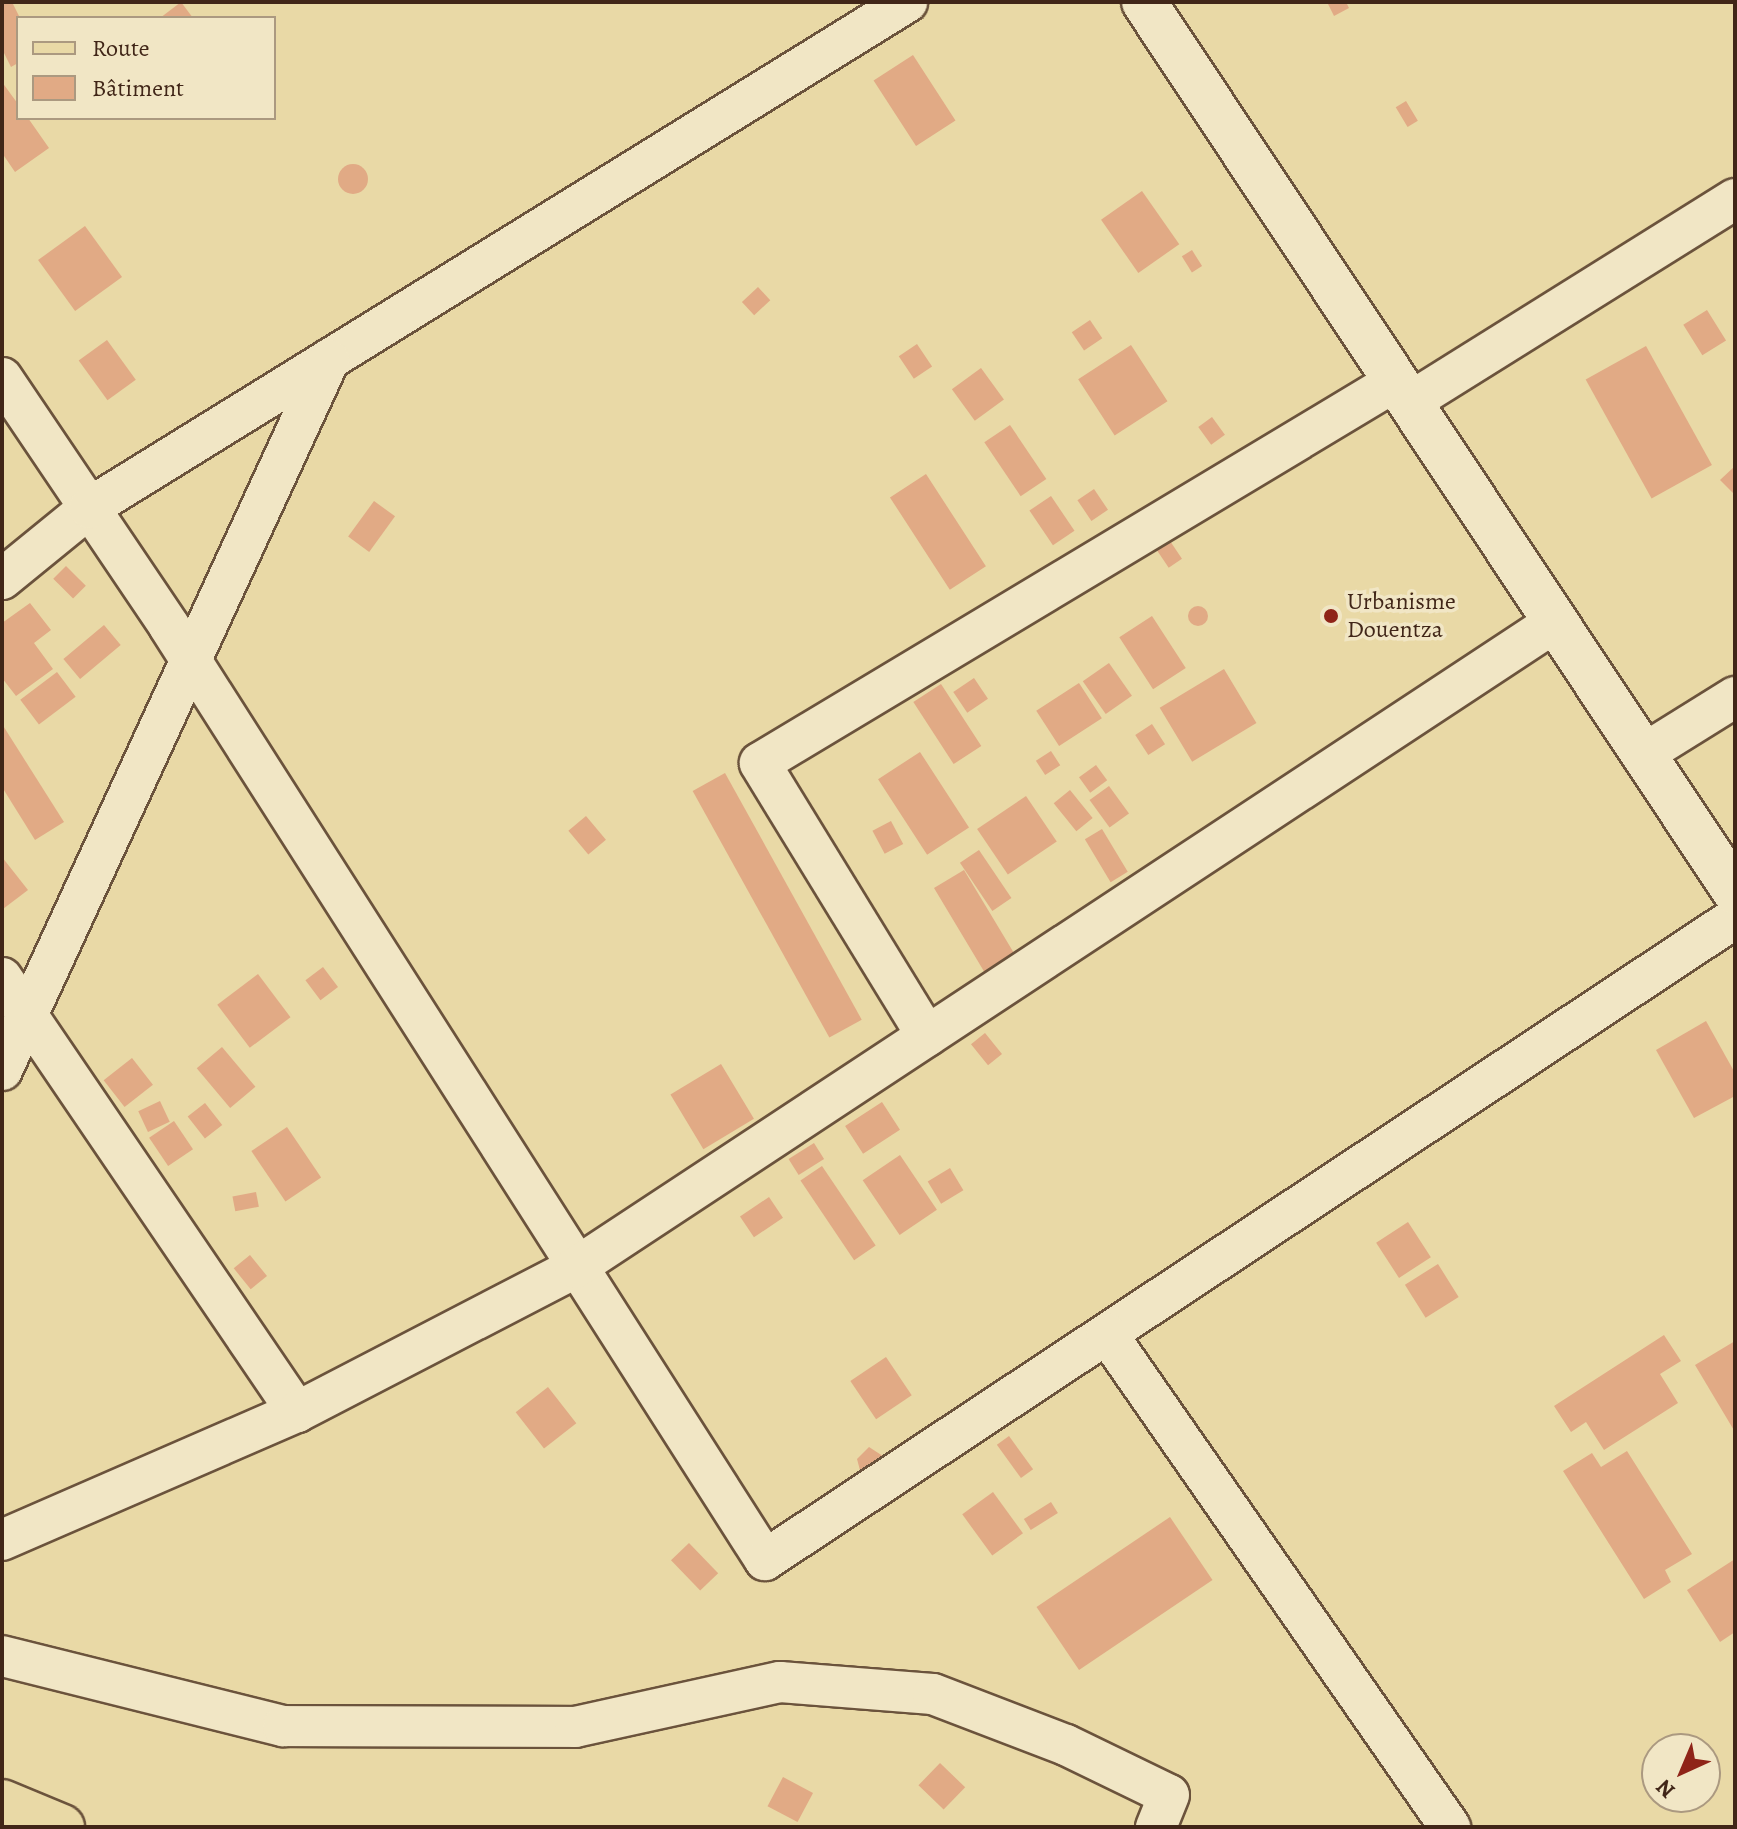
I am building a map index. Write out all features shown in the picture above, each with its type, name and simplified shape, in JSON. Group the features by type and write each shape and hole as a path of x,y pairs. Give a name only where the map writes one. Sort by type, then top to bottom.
{"main road":[{"path":"1144,2 1735,892"},
{"path":"2,1802 62,1827"}],"street":[{"path":"2,579 89,508 907,2"},
{"path":"927,1036 760,763 1735,199"},
{"path":"2,1070 329,360"},
{"path":"2,378 191,660 575,1268 765,1560 1735,918"},
{"path":"2,1540 297,1412 575,1268 1555,622"},
{"path":"1642,755 1735,697"},
{"path":"2,978 297,1412"},
{"path":"1107,1334 1450,1827"},
{"path":"2,1656 283,1726 575,1727 780,1682 933,1694 1066,1745 1169,1795 1156,1827"}],"building":[{"path":"2,2 12,2 19,16 16,16 16,64 11,67 2,49"},
{"path":"181,2 192,16 163,16"},
{"path":"1327,2 1346,2 1349,8 1334,16"},
{"path":"913,55 955,120 916,146 874,81"},
{"path":"2,82 16,101 16,120 29,120 49,148 15,172 2,153"},
{"path":"1406,101 1418,121 1408,127 1396,107"},
{"path":"353,164 364,168 368,179 364,190 353,194 342,190 338,179 342,168"},
{"path":"1142,191 1179,244 1138,273 1101,220"},
{"path":"85,226 122,277 75,311 38,260"},
{"path":"1192,250 1202,266 1192,272 1182,256"},
{"path":"758,287 770,300 754,315 742,302"},
{"path":"1707,310 1726,341 1702,355 1683,325"},
{"path":"1090,320 1102,338 1084,351 1072,332"},
{"path":"107,340 136,380 107,400 79,361"},
{"path":"917,344 932,366 914,379 899,356"},
{"path":"1131,345 1167,401 1115,436 1078,379"},
{"path":"1646,346 1712,465 1652,498 1586,379"},
{"path":"981,368 1004,400 975,421 952,389"},
{"path":"1212,417 1225,435 1211,445 1198,427"},
{"path":"1010,425 1046,479 1021,496 984,442"},
{"path":"1735,466 1735,495 1720,480"},
{"path":"926,474 986,566 950,590 890,497"},
{"path":"1094,489 1108,510 1091,521 1077,500"},
{"path":"1051,496 1074,531 1053,545 1029,511"},
{"path":"374,501 395,516 369,552 348,537"},
{"path":"1168,538 1182,559 1169,568 1155,547"},
{"path":"66,566 86,586 73,599 53,579"},
{"path":"30,603 51,630 34,643 53,669 16,696 2,678 2,623"},
{"path":"1194,606 1202,606 1208,616 1202,626 1194,626 1188,620 1188,612"},
{"path":"1152,616 1186,668 1153,689 1119,637"},
{"path":"104,625 121,645 80,679 63,659"},
{"path":"1109,663 1132,696 1106,714 1083,681"},
{"path":"1224,669 1256,723 1192,762 1160,708"},
{"path":"57,672 76,697 39,724 20,700"},
{"path":"974,678 988,699 967,713 953,692"},
{"path":"1079,683 1102,718 1059,746 1036,711"},
{"path":"941,684 981,746 954,764 913,702"},
{"path":"2,724 64,822 35,840 2,787"},
{"path":"1152,724 1165,744 1148,755 1135,735"},
{"path":"1051,751 1060,765 1045,775 1036,761"},
{"path":"920,752 969,827 927,855 878,779"},
{"path":"1096,765 1107,780 1090,793 1079,777"},
{"path":"725,773 862,1020 829,1038 693,791"},
{"path":"1109,786 1129,814 1110,828 1090,800"},
{"path":"1070,790 1093,818 1076,831 1054,803"},
{"path":"1026,796 1057,842 1008,875 977,829"},
{"path":"586,816 606,840 588,855 568,831"},
{"path":"891,821 903,844 885,854 872,831"},
{"path":"1102,829 1128,872 1111,882 1085,839"},
{"path":"979,850 1011,898 992,911 960,863"},
{"path":"2,857 28,890 3,909 2,907"},
{"path":"964,870 1015,955 985,973 934,888"},
{"path":"323,967 338,987 320,1000 305,980"},
{"path":"258,974 290,1017 250,1048 217,1005"},
{"path":"1706,1021 1735,1073 1735,1096 1694,1118 1656,1050"},
{"path":"985,1033 1002,1054 988,1065 971,1044"},
{"path":"222,1047 255,1087 230,1108 197,1068"},
{"path":"132,1058 153,1085 125,1107 104,1080"},
{"path":"721,1064 754,1119 703,1149 670,1094"},
{"path":"160,1101 170,1122 148,1132 138,1111"},
{"path":"882,1102 900,1130 863,1154 845,1126"},
{"path":"205,1103 222,1125 205,1139 188,1117"},
{"path":"174,1121 193,1149 168,1166 149,1138"},
{"path":"287,1127 321,1178 285,1202 251,1151"},
{"path":"814,1143 824,1159 799,1175 789,1159"},
{"path":"900,1155 937,1210 900,1235 863,1180"},
{"path":"822,1166 876,1246 854,1260 800,1181"},
{"path":"950,1168 963,1190 941,1204 928,1181"},
{"path":"256,1192 259,1207 235,1211 232,1197"},
{"path":"769,1197 783,1218 754,1237 740,1217"},
{"path":"1408,1222 1431,1257 1399,1278 1376,1243"},
{"path":"250,1255 267,1276 251,1289 234,1268"},
{"path":"1438,1264 1459,1297 1426,1318 1405,1285"},
{"path":"1664,1335 1681,1361 1660,1374 1678,1403 1604,1450 1586,1422 1571,1432 1554,1406"},
{"path":"1735,1341 1735,1432 1695,1365"},
{"path":"886,1357 912,1395 876,1419 850,1381"},
{"path":"548,1387 576,1423 544,1448 516,1412"},
{"path":"1009,1436 1033,1469 1021,1478 997,1445"},
{"path":"869,1447 889,1460 861,1474 857,1459"},
{"path":"1627,1451 1692,1554 1665,1570 1671,1582 1644,1599 1563,1471 1592,1453 1601,1467"},
{"path":"993,1492 1023,1533 992,1556 962,1514"},
{"path":"1051,1502 1058,1513 1031,1530 1024,1519"},
{"path":"1170,1517 1212,1580 1079,1670 1037,1607"},
{"path":"689,1543 718,1573 700,1591 671,1560"},
{"path":"1735,1559 1735,1632 1720,1642 1687,1590"},
{"path":"940,1763 965,1787 944,1810 918,1785"},
{"path":"783,1777 813,1793 798,1822 768,1806"}],"place":[{"name":"Urbanisme Douentza","path":"1331,616"}]}
